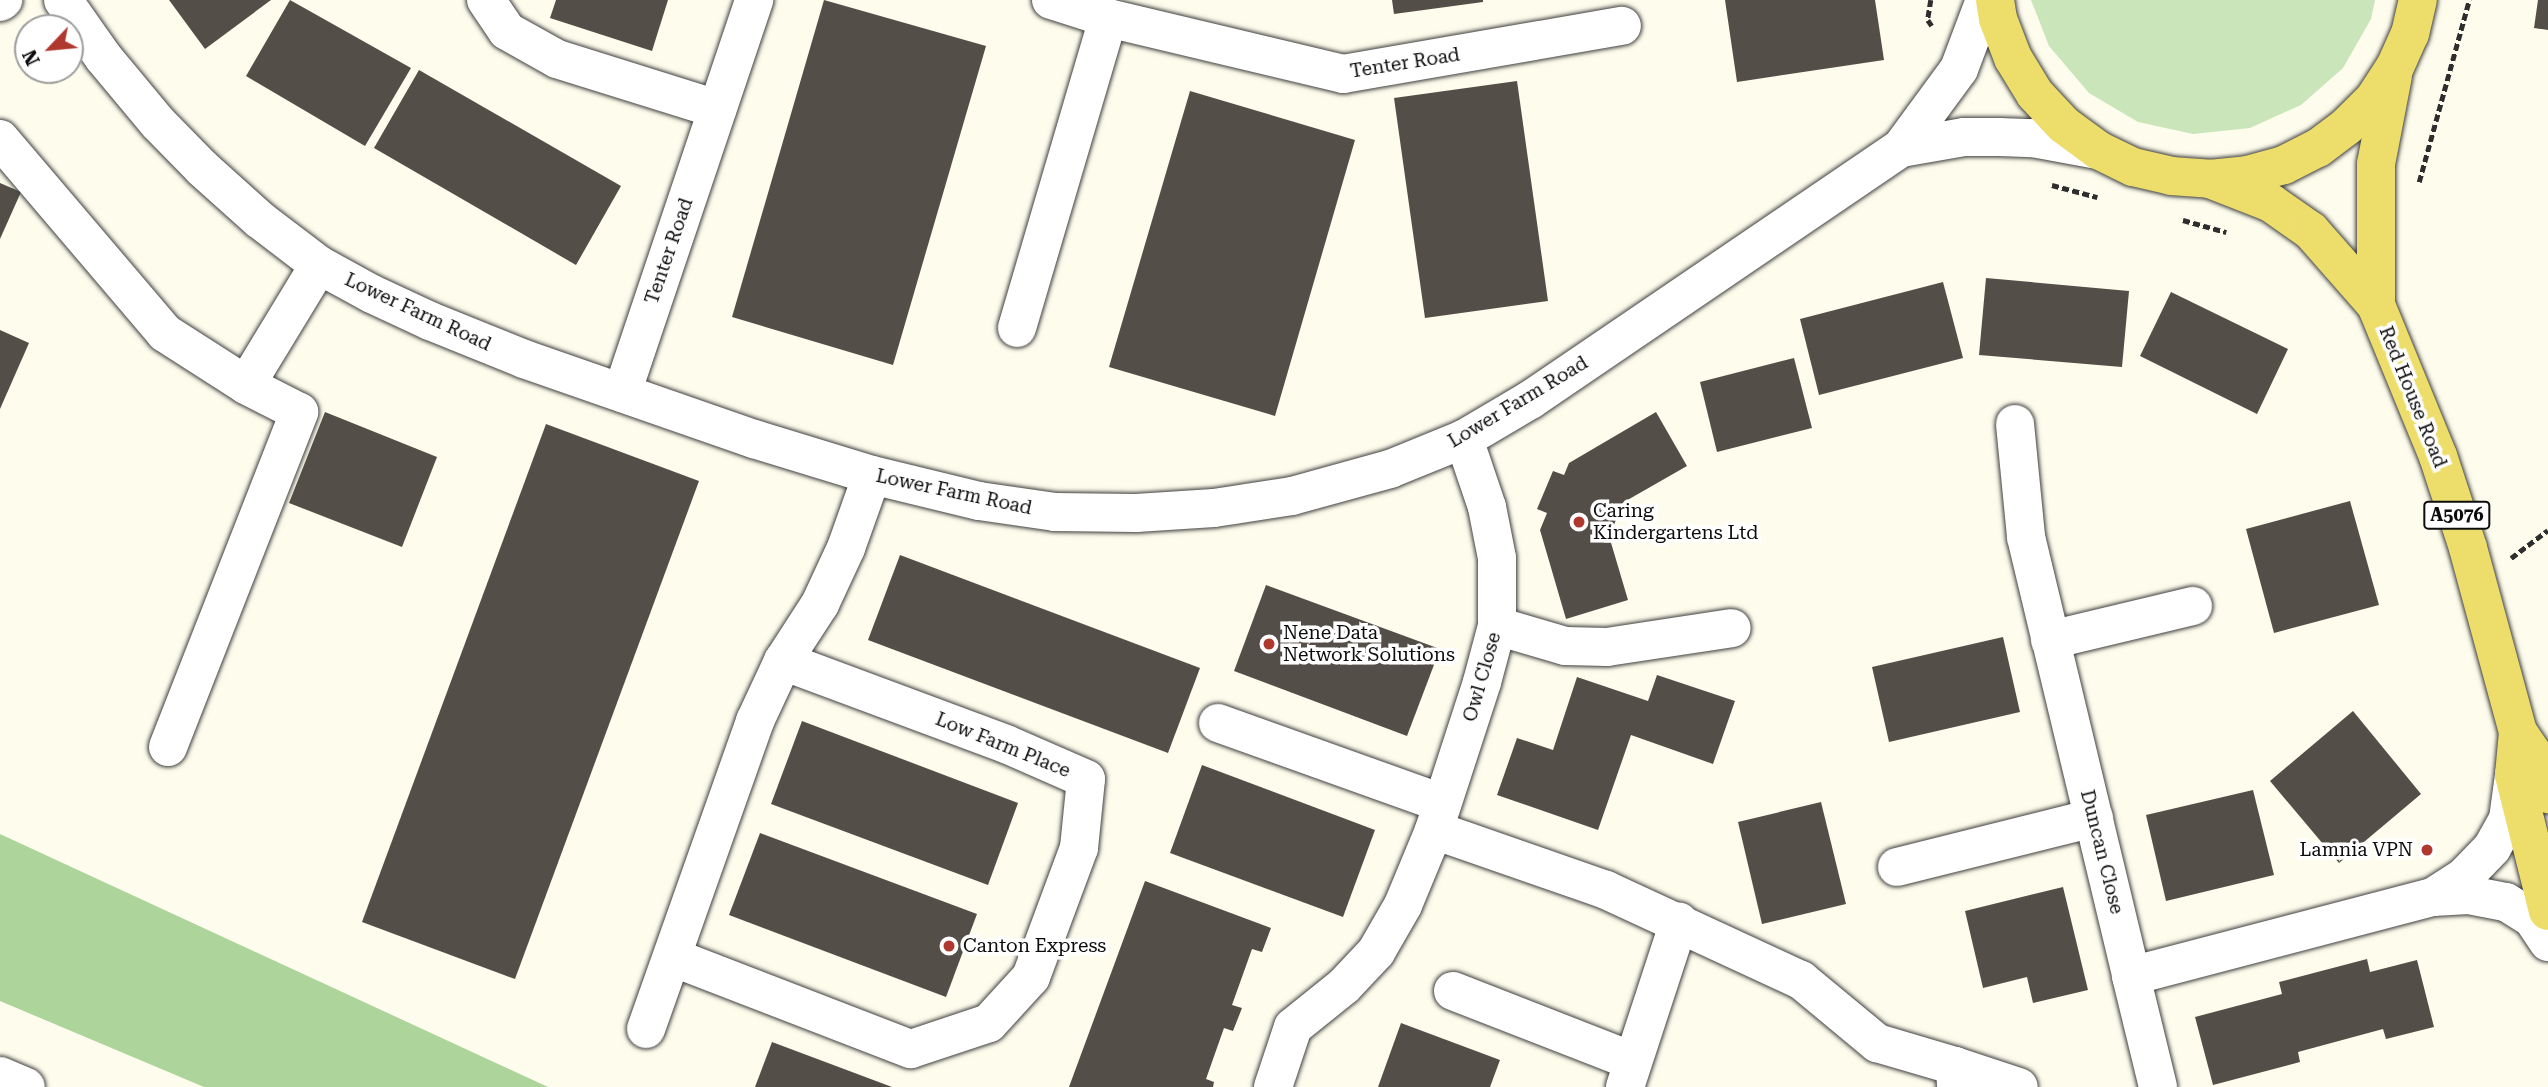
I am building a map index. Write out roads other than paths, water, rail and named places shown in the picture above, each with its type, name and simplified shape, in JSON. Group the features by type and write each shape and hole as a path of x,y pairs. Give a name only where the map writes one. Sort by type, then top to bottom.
{"main road":[{"path":"1995,0 1998,19 2013,58 2035,94 2064,125 2098,150 2133,167 2171,176 2210,179 2260,172 2318,148 2347,126 2374,99 2395,68 2410,34 2418,0"},
{"name":"Red House Road","path":"2376,305 2376,164 2395,68"},
{"name":"Red House Road","path":"2210,179 2271,203 2311,231 2376,305 2438,456 2468,548 2518,732 2541,766 2548,794"},
{"name":"Red House Road","path":"2518,732 2514,775 2548,911"}],"street":[{"name":"Lower Farm Road","path":"63,0 103,57 158,123 260,220 319,265 430,321 622,393 872,475 979,501 1055,513 1201,509 1292,496 1390,469 1464,439 1530,400 1901,148"},
{"path":"486,0 507,30 557,59 717,109"},
{"name":"Tenter Road","path":"622,393 754,0"},
{"name":"Tenter Road","path":"1051,0 1108,18 1343,74 1622,26"},
{"path":"1901,148 1959,69 1974,36 1985,0"},
{"path":"1017,328 1108,18"},
{"path":"1901,148 1964,137 1999,137 2033,138 2098,150"},
{"path":"0,139 165,333 246,385 299,412 168,747"},
{"path":"246,385 319,265"},
{"name":"Duncan Close","path":"2015,424 2026,537 2158,1087"},
{"name":"Owl Close","path":"1273,1087 1293,1027 1344,986 1376,952 1403,905 1438,817 1497,626 1497,558 1487,507 1464,439"},
{"path":"646,1030 755,721 783,661 820,604 846,548 872,475"},
{"path":"2050,640 2193,606"},
{"path":"1497,626 1564,646 1607,647 1732,628"},
{"name":"Low Farm Place","path":"672,957 911,1049 989,1023 1031,977 1079,848 1086,779 1006,744 783,661"},
{"path":"1218,723 1679,922 1801,980 1877,1043 1955,1077 2019,1087"},
{"path":"2432,897 2465,877 2492,848 2508,819 2514,775"},
{"path":"1897,867 2094,818"},
{"path":"2132,975 2432,897 2469,895 2506,902 2532,918 2548,942"},
{"path":"1453,991 1629,1074 1679,922"},
{"path":"0,1076 26,1087"}],"place":[{"name":"Caring Kindergartens Ltd","path":"1579,522"},
{"name":"Nene Data Network Solutions","path":"1269,644"},
{"name":"Lamnia VPN","path":"2427,850"},
{"name":"Canton Express","path":"949,946"}]}
